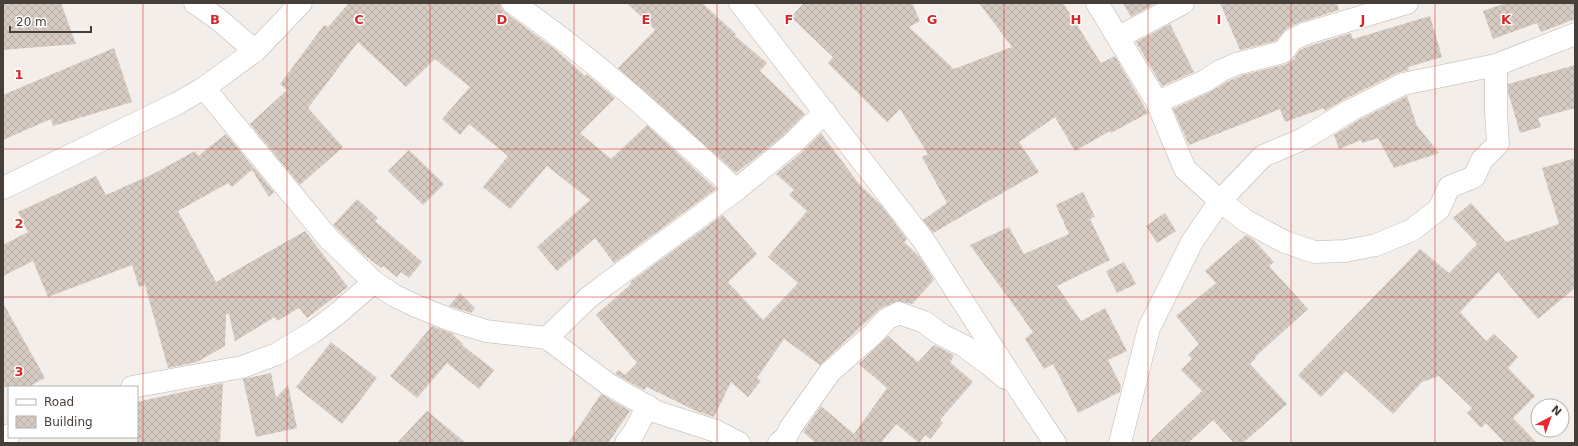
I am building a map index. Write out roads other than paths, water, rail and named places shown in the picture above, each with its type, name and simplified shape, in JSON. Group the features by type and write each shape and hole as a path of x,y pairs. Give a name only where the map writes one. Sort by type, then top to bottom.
{"street":[{"path":"195,3 218,19 256,51"},
{"path":"3,188 178,103 204,88 256,51 301,3"},
{"path":"513,3 564,40 614,80 675,133 736,190"},
{"path":"740,3 924,240 1020,392 1055,443"},
{"path":"1097,3 1157,102 1185,169 1220,201 1246,221 1285,242 1314,252 1345,251 1376,245 1412,230 1440,209 1449,187 1474,178 1482,160 1498,144 1496,65"},
{"path":"1119,37 1184,3"},
{"path":"1157,102 1205,81 1220,71 1236,64 1283,52 1292,40 1304,34 1407,3"},
{"path":"1120,443 1149,328 1192,242 1220,201 1263,156 1303,139 1351,110 1403,84 1496,65 1575,34"},
{"path":"204,88 329,238 374,282 395,296 451,320 486,331 547,338 608,384 648,406 665,415 716,431 739,443"},
{"path":"547,338 588,298 736,190 791,145 825,112"},
{"path":"138,386 242,367 277,354 313,332 337,314 374,282"},
{"path":"779,443 786,437 791,427 830,372 872,335 887,319 899,313 924,322 942,335 964,346 990,365 1020,392"},
{"path":"626,443 633,434 648,406"}]}
